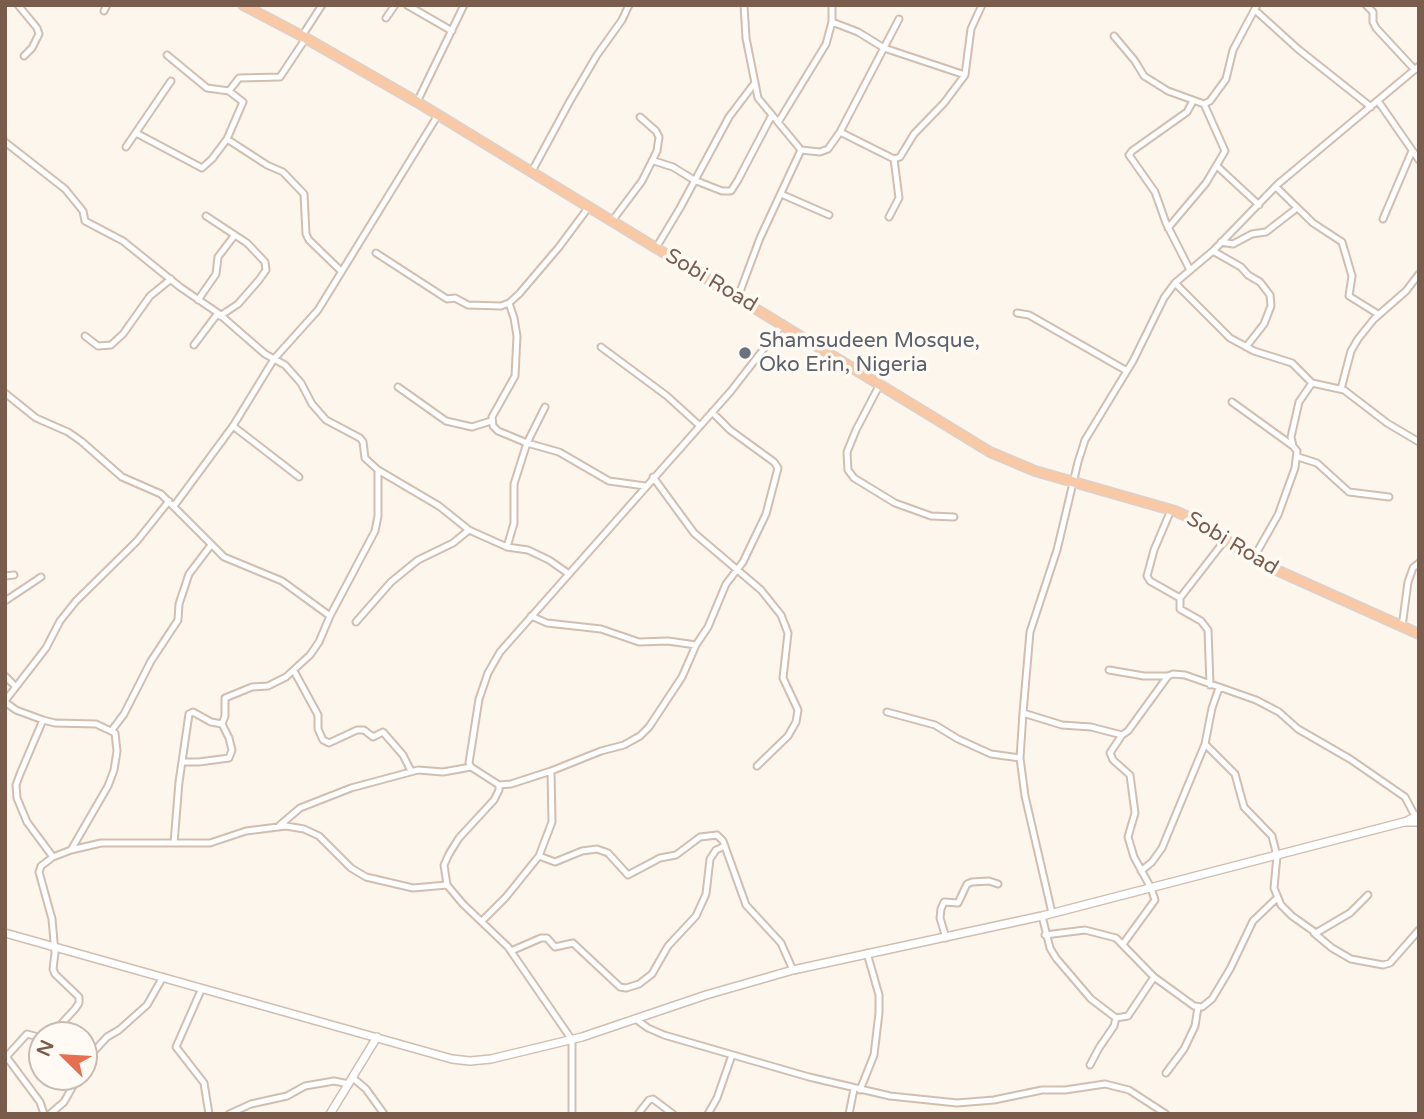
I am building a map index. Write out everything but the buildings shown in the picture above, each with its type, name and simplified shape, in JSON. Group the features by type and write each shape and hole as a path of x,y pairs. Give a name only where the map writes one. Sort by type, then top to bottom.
{"highway":[{"name":"Sobi Road","path":"243,5 417,102 1005,460 1171,509 1195,520 1253,559 1419,634"}],"street":[{"path":"18,5 37,27 39,34 32,48 24,56"},
{"path":"229,91 239,78 280,77 322,5"},
{"path":"386,18 395,5"},
{"path":"407,5 452,31"},
{"path":"417,102 464,5"},
{"path":"531,173 597,55 622,20 629,5"},
{"path":"744,5 746,38 758,98 801,150 820,152 828,149 840,132 899,19"},
{"path":"840,132 894,159 900,157 914,134 944,103 964,75 971,29 982,5"},
{"path":"1052,913 1025,796 1020,758 1030,632 1057,550 1078,461 1088,433 1127,371 1164,298 1175,283 1213,251 1276,187 1417,68 1376,28 1373,12 1366,5"},
{"path":"779,121 826,44 832,22 830,7"},
{"path":"1114,36 1144,76 1168,91 1204,104 1210,101 1226,79 1233,50 1256,7 1298,49 1371,107"},
{"path":"832,22 841,24 884,48 964,75"},
{"path":"136,133 202,168 227,139 243,102 229,91 207,88 167,55"},
{"path":"126,147 172,80"},
{"path":"656,248 729,117 754,83"},
{"path":"1189,270 1168,228 1155,192 1129,155 1132,150 1186,112 1193,101"},
{"path":"1378,101 1419,160"},
{"path":"1168,228 1218,167 1225,152 1204,104"},
{"path":"174,506 233,426 274,359 318,310 438,115"},
{"path":"654,161 722,191 731,191 772,115"},
{"path":"612,221 654,161 659,137 652,125 640,117"},
{"path":"227,139 283,172 300,188 306,200 309,240 341,271"},
{"path":"5,142 65,188 83,211 85,221 123,241 219,314 244,338 285,365 326,420 363,442 365,458 378,470 439,506 469,530 507,547 528,550 569,574"},
{"path":"738,297 760,238 801,150"},
{"path":"1383,219 1412,151"},
{"path":"889,217 899,198 894,159"},
{"path":"1218,167 1259,205"},
{"path":"1276,187 1313,223 1342,242 1352,276 1349,296 1378,314"},
{"path":"781,194 829,215"},
{"path":"376,253 447,299 468,305 501,306 509,303 559,247 588,208"},
{"path":"1221,242 1233,244 1252,234 1266,232 1297,208"},
{"path":"194,345 219,314 238,304 265,270 265,262 259,254 206,216"},
{"path":"198,300 216,274 218,257 234,236"},
{"path":"1213,251 1241,267 1260,282 1270,295 1272,306 1264,324 1246,347"},
{"path":"1341,389 1351,351 1378,314 1419,274"},
{"path":"85,336 98,346 111,345 150,296 171,279"},
{"path":"1175,283 1230,338 1246,347 1292,363 1311,383 1341,389 1387,423 1419,442"},
{"path":"398,387 446,421 472,427 491,421 515,376 517,336 509,303"},
{"path":"1017,313 1029,315 1127,371"},
{"path":"471,767 479,699 488,673 500,652 700,426 783,324"},
{"path":"601,347 667,396 700,426"},
{"path":"1253,559 1278,515 1297,457 1291,437 1299,402 1311,383"},
{"path":"880,384 851,441 847,452 848,470 854,478 895,503 931,516 954,517"},
{"path":"5,393 36,418 81,441 122,477 150,488 169,501 231,562 282,581 330,616"},
{"path":"1232,402 1293,446"},
{"path":"507,547 514,523 514,484 527,443 545,407"},
{"path":"279,825 300,808 322,798 411,771 443,772 471,767 499,785 511,784 624,745 640,736 671,696 691,662 696,645 708,627 726,584 743,562 766,514 778,468 712,412"},
{"path":"491,421 498,431 559,452 609,481 645,486"},
{"path":"233,426 299,477"},
{"path":"1297,457 1317,463 1349,492 1389,496"},
{"path":"182,762 229,758 232,750 222,724 227,696 252,687 268,687 294,671 319,642 375,531 378,516 378,470"},
{"path":"653,477 694,533 761,590 781,615 788,633 783,678 798,709 796,722 788,736 758,766"},
{"path":"71,850 98,807 114,770 117,740 111,730 96,724 55,723 16,710 5,702 46,648 60,621 76,601 137,541 169,501"},
{"path":"1171,509 1154,550 1147,576 1150,581 1180,598"},
{"path":"356,622 391,582 418,561 453,543 469,530"},
{"path":"1210,685 1208,630 1200,621 1180,609 1180,598 1225,540"},
{"path":"111,730 124,714 155,655 178,620 179,604 188,574 211,545"},
{"path":"1402,627 1408,582 1413,568 1419,564"},
{"path":"5,576 14,575"},
{"path":"5,601 41,577"},
{"path":"531,616 547,623 601,629 639,642 668,641 696,645"},
{"path":"5,933 452,1059 470,1061 491,1059 572,1040 706,995 793,970 1042,916 1417,818 1405,797 1268,706 1185,675 1144,676 1109,670"},
{"path":"294,671 318,715 319,732 325,742 337,740 358,730 363,730 373,737 383,732 411,771"},
{"path":"5,676 16,687"},
{"path":"1123,944 1154,901 1151,888 1133,857 1128,837 1135,813 1131,777 1113,760 1110,753 1168,676"},
{"path":"1141,871 1162,848 1205,744 1219,688"},
{"path":"174,843 182,762 191,712 198,713 211,722 222,724"},
{"path":"887,712 935,725 991,754 1020,758"},
{"path":"1023,713 1062,725 1091,727 1122,735"},
{"path":"43,720 16,785 17,798 27,822 53,857"},
{"path":"1205,744 1235,774 1240,800 1269,832 1277,856 1273,881 1277,898 1292,916 1344,955 1383,965 1390,962 1419,930"},
{"path":"482,921 506,897 539,856 552,822 551,771"},
{"path":"499,785 494,800 459,838 449,854 444,865 447,885 511,951 572,1040 572,1114"},
{"path":"63,1021 79,1003 79,997 55,974 52,919 39,872 41,866 53,857 71,850 101,843 210,843 246,831 279,825 304,829 319,836 351,868 366,877 413,888 447,885"},
{"path":"539,856 555,862 583,851 597,849 608,853 628,875 660,858 676,855 700,837 712,834 720,837 746,905 781,943 793,970"},
{"path":"511,951 541,938 547,938 555,947 573,943 620,987 639,984 652,974 668,946 696,916 706,894 710,859 716,850 725,846"},
{"path":"946,938 940,913 944,902 958,903 967,884 989,881 998,884"},
{"path":"1314,933 1350,913 1368,895"},
{"path":"1198,1007 1212,999 1230,970 1253,921 1277,898"},
{"path":"1042,916 1050,948 1070,976 1091,999 1116,1018 1123,1018 1133,1010 1154,977"},
{"path":"1045,935 1085,930 1109,935 1123,944 1154,977 1198,1007"},
{"path":"849,1114 857,1089 874,1055 879,1013 879,995 867,953"},
{"path":"98,1047 147,1005 163,977"},
{"path":"202,988 176,1047 204,1083 209,1114"},
{"path":"1166,1073 1185,1049 1198,1015 1198,1007"},
{"path":"1090,1065 1114,1026 1116,1018"},
{"path":"637,1020 664,1035 890,1096 957,1103 1105,1084 1129,1090 1157,1112 1166,1114"},
{"path":"28,1034 6,1056 40,1102 44,1114"},
{"path":"330,1114 377,1037"},
{"path":"708,1114 717,1098 732,1055"},
{"path":"229,1114 251,1104 287,1096 305,1086 337,1081 351,1081 366,1089 384,1114"},
{"path":"50,1114 64,1101 70,1091"},
{"path":"638,1114 653,1099 673,1114"}],"place":[{"name":"Shamsudeen Mosque, Oko Erin, Nigeria","path":"745,353"}]}
